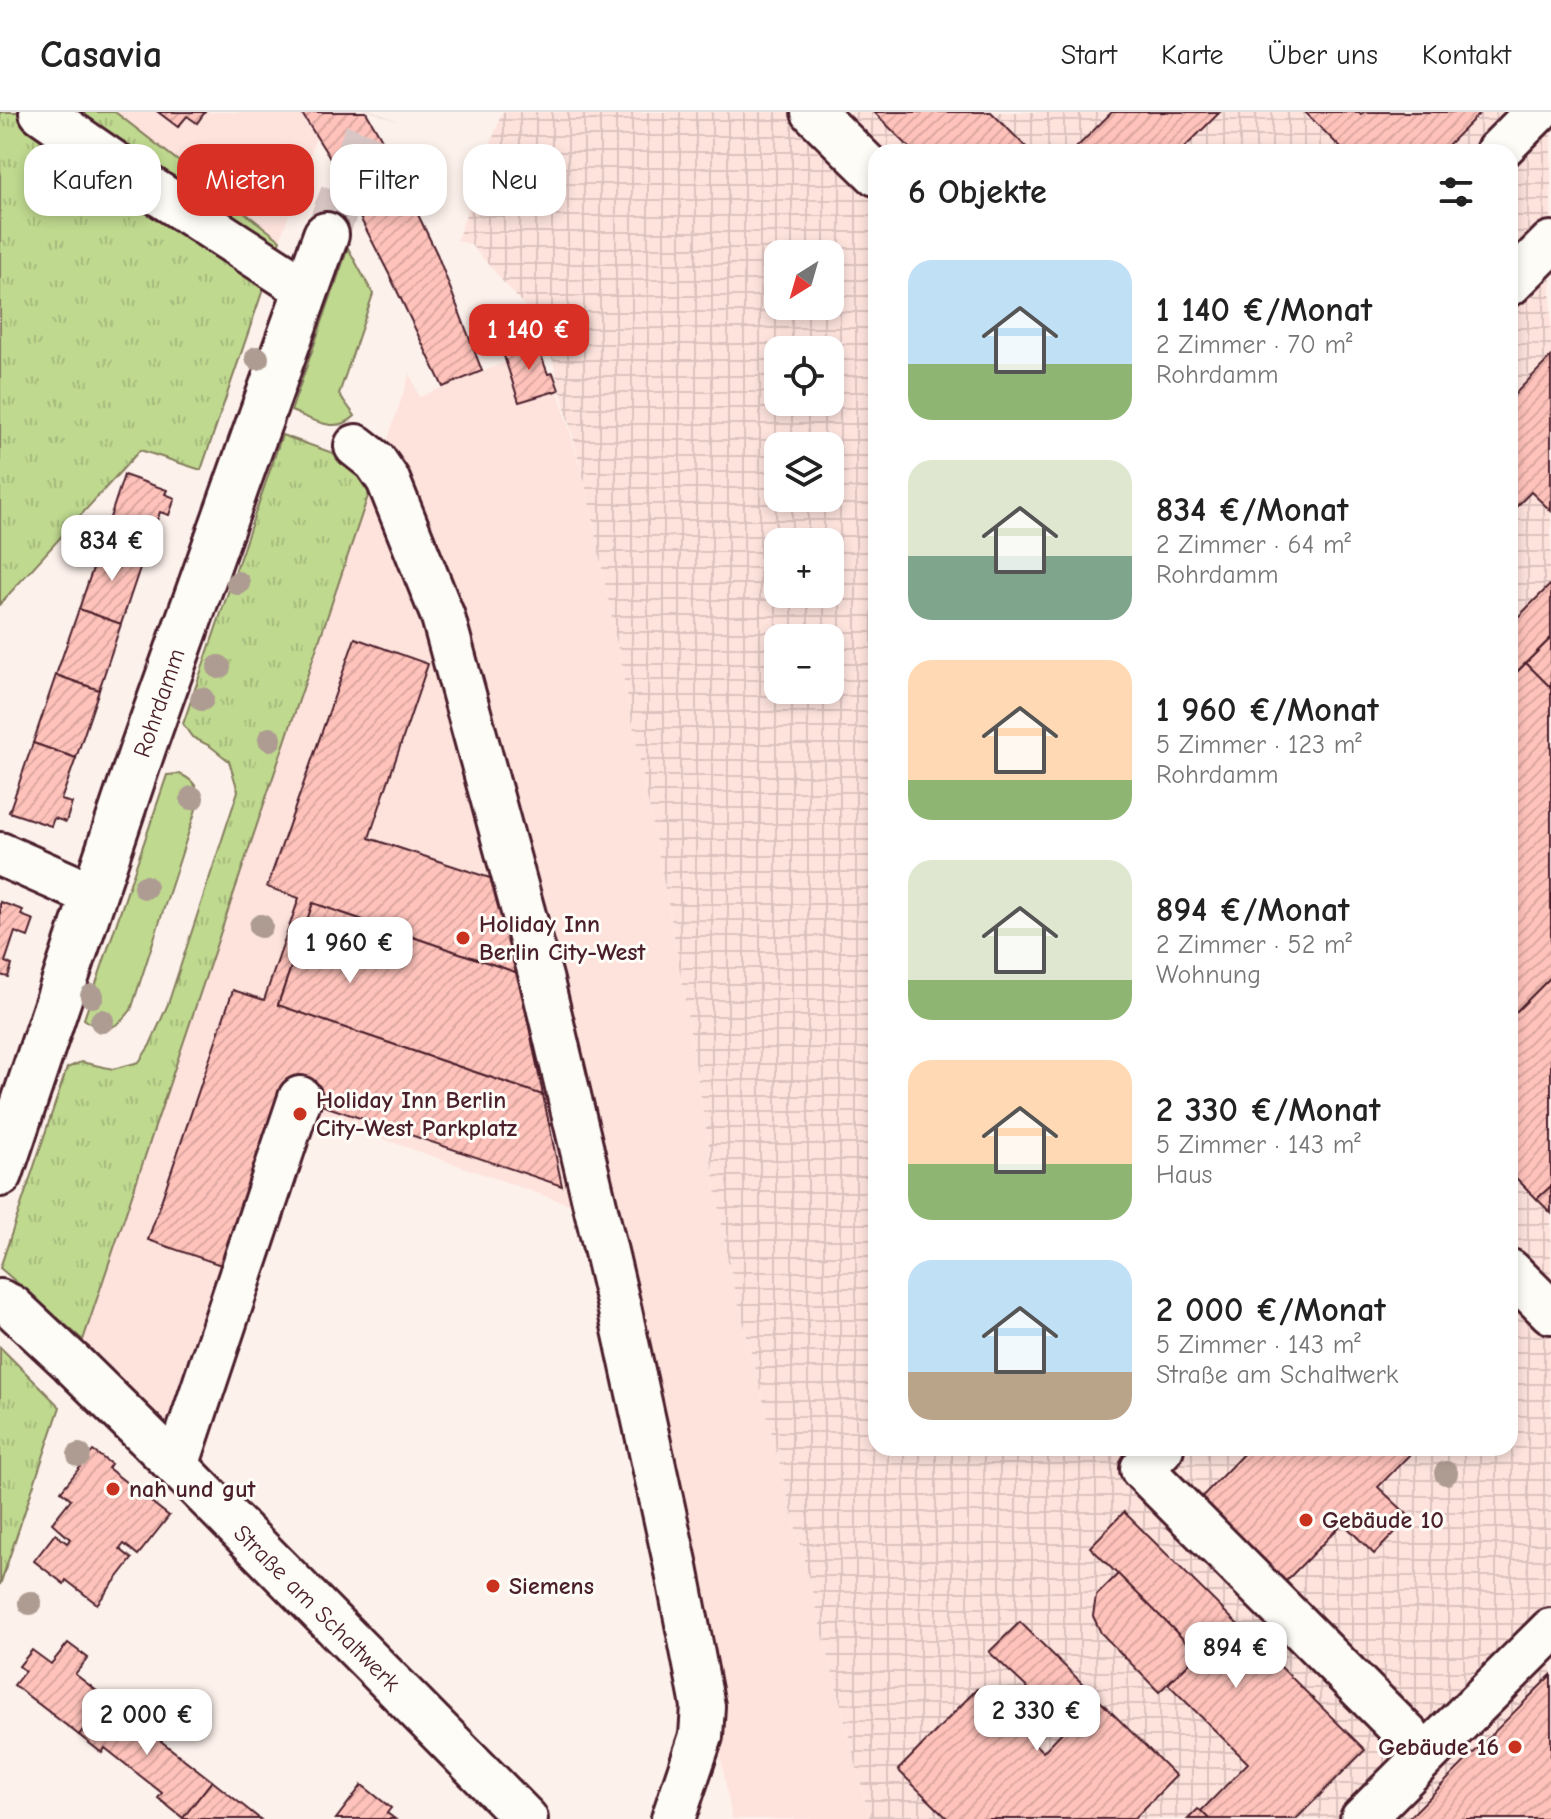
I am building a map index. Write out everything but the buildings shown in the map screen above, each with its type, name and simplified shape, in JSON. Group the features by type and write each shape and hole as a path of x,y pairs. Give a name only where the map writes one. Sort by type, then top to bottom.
{"main road":[{"name":"Rohrdamm","path":"0,1174 93,895 326,235"}],"street":[{"path":"41,112 156,192 306,289"},
{"path":"813,112 868,166"},
{"path":"1505,144 1537,112 1551,125"},
{"path":"1518,276 1551,243"},
{"path":"356,446 375,461 388,480 443,617 542,981 620,1311 703,1706 701,1736 673,1819"},
{"path":"0,854 93,895"},
{"path":"177,1466 300,1098"},
{"path":"1518,1279 1551,1312"},
{"name":"Straße am Schaltwerk","path":"0,1301 11,1306 177,1466 526,1819"},
{"path":"1154,1456 1142,1469 1426,1754"},
{"path":"1362,1819 1551,1630"}],"shaded area":[{"path":"115,112 325,112 314,144 177,144 177,160 161,148 161,144 156,144"},
{"path":"502,112 1551,112 1551,1819 870,1819 728,1262 673,929 586,487 544,328 471,245 457,240 465,216 566,216 566,144 491,144"},
{"path":"249,216 288,216 280,240"},
{"path":"524,343 534,345 539,350 548,374 553,373 586,487 673,929 728,1262 870,1819 732,1819 713,1715 605,1217 312,1114 205,1462 83,1340 410,373 419,397 506,362"}],"green space":[{"path":"0,112 115,112 156,144 24,144 24,216 161,216 161,148 177,160 177,216 249,216 280,240 201,470 140,450 0,604"},
{"path":"348,248 373,294 339,394 355,416 348,422 332,425 291,411"},
{"path":"282,435 347,458 371,487 83,1340 0,1268 67,1068 81,1062 113,1069 139,1062 168,1004 238,791 229,761 192,737 183,724"},
{"path":"180,774 193,783 200,797 131,1010 121,1022 110,1028 98,1027 84,1019 167,775"},
{"path":"0,1347 60,1407 0,1585"}],"tunnel":[{"path":"326,235 375,112"}],"place":[{"name":"Holiday Inn Berlin City-West","path":"463,938"},
{"name":"Holiday Inn Berlin City-West Parkplatz","path":"300,1114"},
{"name":"nah und gut","path":"113,1489"},
{"name":"Gebäude 10","path":"1306,1520"},
{"name":"Siemens","path":"493,1586"},
{"name":"Gebäude 16","path":"1515,1747"}]}
